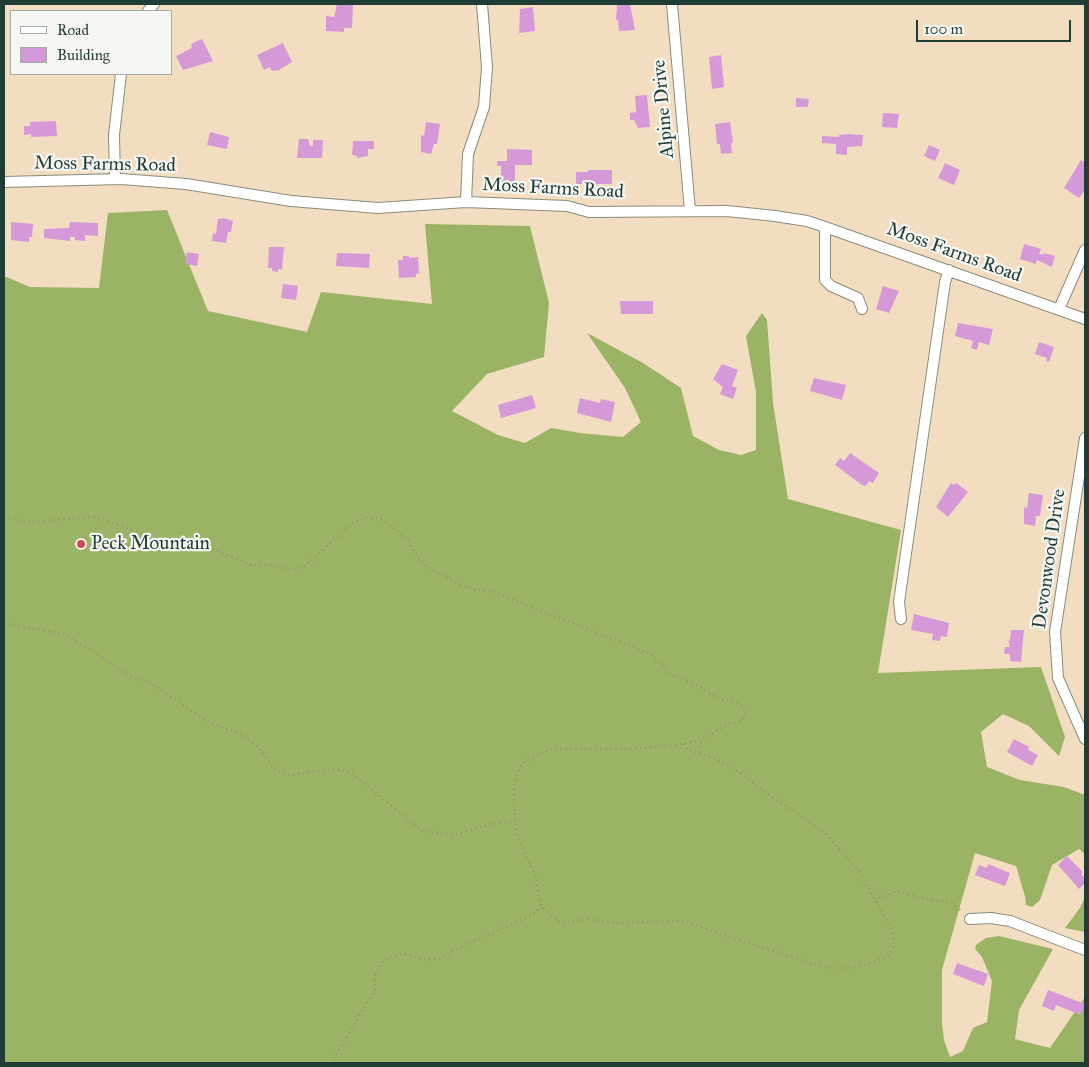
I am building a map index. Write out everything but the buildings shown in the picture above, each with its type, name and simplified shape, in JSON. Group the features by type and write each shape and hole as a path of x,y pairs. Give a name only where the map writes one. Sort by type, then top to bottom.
{"street":[{"path":"466,202 468,154 484,107 487,67 482,4"},
{"name":"Alpine Drive","path":"672,4 690,211"},
{"path":"115,179 114,135 121,75"},
{"name":"Moss Farms Road","path":"4,182 115,179 186,184 291,201 378,208 466,202 567,206 589,212 727,211 775,216 807,221 1085,319"},
{"path":"825,227 825,280 831,286 858,298 862,309"},
{"path":"1059,309 1085,250"},
{"path":"901,619 899,602 945,282 949,270"},
{"name":"Devonwood Drive","path":"1085,438 1055,632 1058,678 1085,739"},
{"path":"970,919 991,918 1010,921 1085,950"}],"path":[{"path":"4,517 29,522 95,517 159,539 196,542 251,565 269,565 293,570 305,566 353,523 365,518 379,518 408,539 413,550 424,565 460,584 477,590 491,591 651,654 671,675 692,683 720,699 738,703 744,708 745,715 742,721 728,724 702,739 683,744 631,750 573,747 551,749 539,752 525,761 518,771 514,783 517,836 536,877 539,900 542,907 560,923 588,919 615,923 685,921 722,935 828,968 848,968 868,964 888,956 895,946 892,932 858,870 823,831 762,790 740,772 689,750 683,744"},
{"path":"4,623 63,634 95,652 129,676 151,683 208,722 242,734 260,749 275,770 289,775 333,769 350,772 422,831 454,835 491,824 515,822"},
{"path":"700,754 702,739"},
{"path":"874,900 897,891 909,893 930,900 951,902 970,919"},
{"path":"332,1063 375,990 375,975 381,963 391,956 407,954 426,960 439,959 466,944 530,916 542,907"}],"green space":[{"path":"167,210 208,311 307,332 321,292 432,304 425,224 530,226 549,303 544,357 487,374 452,411 498,435 525,443 551,428 623,437 641,422 625,388 587,333 643,363 681,388 693,436 719,450 741,455 756,450 756,392 746,336 762,313 767,320 773,403 788,499 901,530 878,673 1041,667 1065,737 1059,756 1029,726 1003,714 981,732 987,767 1020,780 1064,787 1085,795 1085,854 1079,849 1052,865 1040,900 1032,907 1026,905 1016,866 975,853 942,970 942,1023 944,1040 950,1057 963,1051 973,1028 987,1022 992,981 982,957 975,949 976,945 986,938 999,936 1053,949 1019,1010 1015,1039 1050,1048 1085,997 1085,1063 4,1063 4,276 30,287 99,288 108,213"},
{"path":"1085,897 1085,932 1065,928 1080,908"}],"place":[{"name":"Peck Mountain","path":"81,544"}]}
